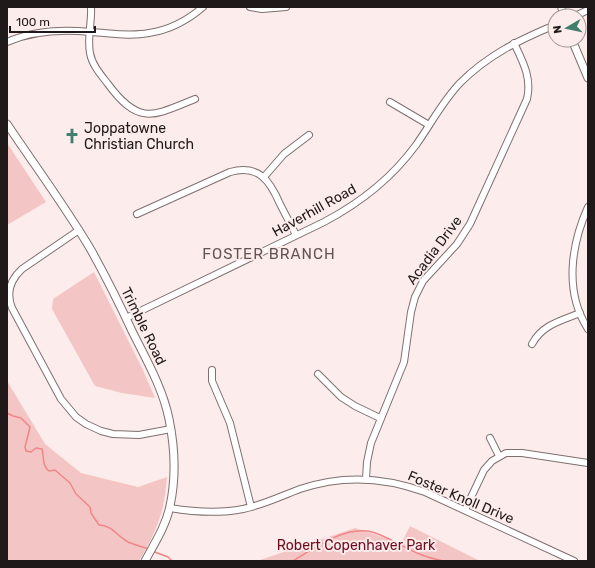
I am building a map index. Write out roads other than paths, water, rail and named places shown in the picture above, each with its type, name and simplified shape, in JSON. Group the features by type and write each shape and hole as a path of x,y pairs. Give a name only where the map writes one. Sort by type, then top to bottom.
{"street":[{"path":"91,7 89,48 94,65 125,104 137,111 152,114 162,112 195,99"},
{"path":"7,42 23,36 47,31 64,30 128,35 149,33 175,25 203,7"},
{"path":"250,7 262,9 286,7"},
{"name":"Haverhill Road","path":"126,318 338,214 364,198 402,163 417,144 447,98 460,84 482,64 514,43 547,29"},
{"name":"Acadia Drive","path":"366,479 367,462 371,442 380,418 398,381 404,362 411,312 417,292 423,281 457,244 470,224 527,99 529,92 528,78 514,43"},
{"path":"575,48 588,78"},
{"path":"390,102 429,125"},
{"name":"Trimble Road","path":"7,124 79,230 107,279 157,383 166,407 171,429 174,466 170,508 163,527 145,561"},
{"path":"264,177 284,154 309,136"},
{"path":"137,214 236,171 247,170 264,177 271,186 296,235"},
{"path":"588,207 577,235 573,257 574,288 580,313 588,328"},
{"path":"79,230 22,269 15,276 9,292 12,308 61,399 76,417 86,424 101,431 113,434 139,434 171,429"},
{"path":"532,344 537,335 548,326 580,313"},
{"path":"212,370 212,381 230,423 251,507"},
{"path":"318,374 341,397 355,406 380,418"},
{"path":"490,438 499,456"},
{"path":"465,510 484,470 499,456 506,453 514,452 588,463"},
{"name":"Foster Knoll Drive","path":"170,508 210,512 226,511 251,507 317,484 366,479 392,482 411,487 465,510 574,561"}],"waterway":[{"path":"7,413 21,418 30,427 25,447 26,451 31,452 36,448 42,449 44,464 47,469 49,471 55,470 70,483 76,494 90,507 91,513 99,525 104,525 111,529 128,542 149,549"},
{"name":"FOSTER BRANCH","path":"293,561 331,539 352,532 362,531 379,534 427,557 443,561"},
{"path":"152,551 168,557 172,561"}],"place":[{"name":"Joppatowne Christian Church","path":"72,136"}],"district":[{"name":"FOSTER BRANCH","path":"269,254"}],"park label":[{"name":"Robert Copenhaver Park","path":"356,545"}]}
